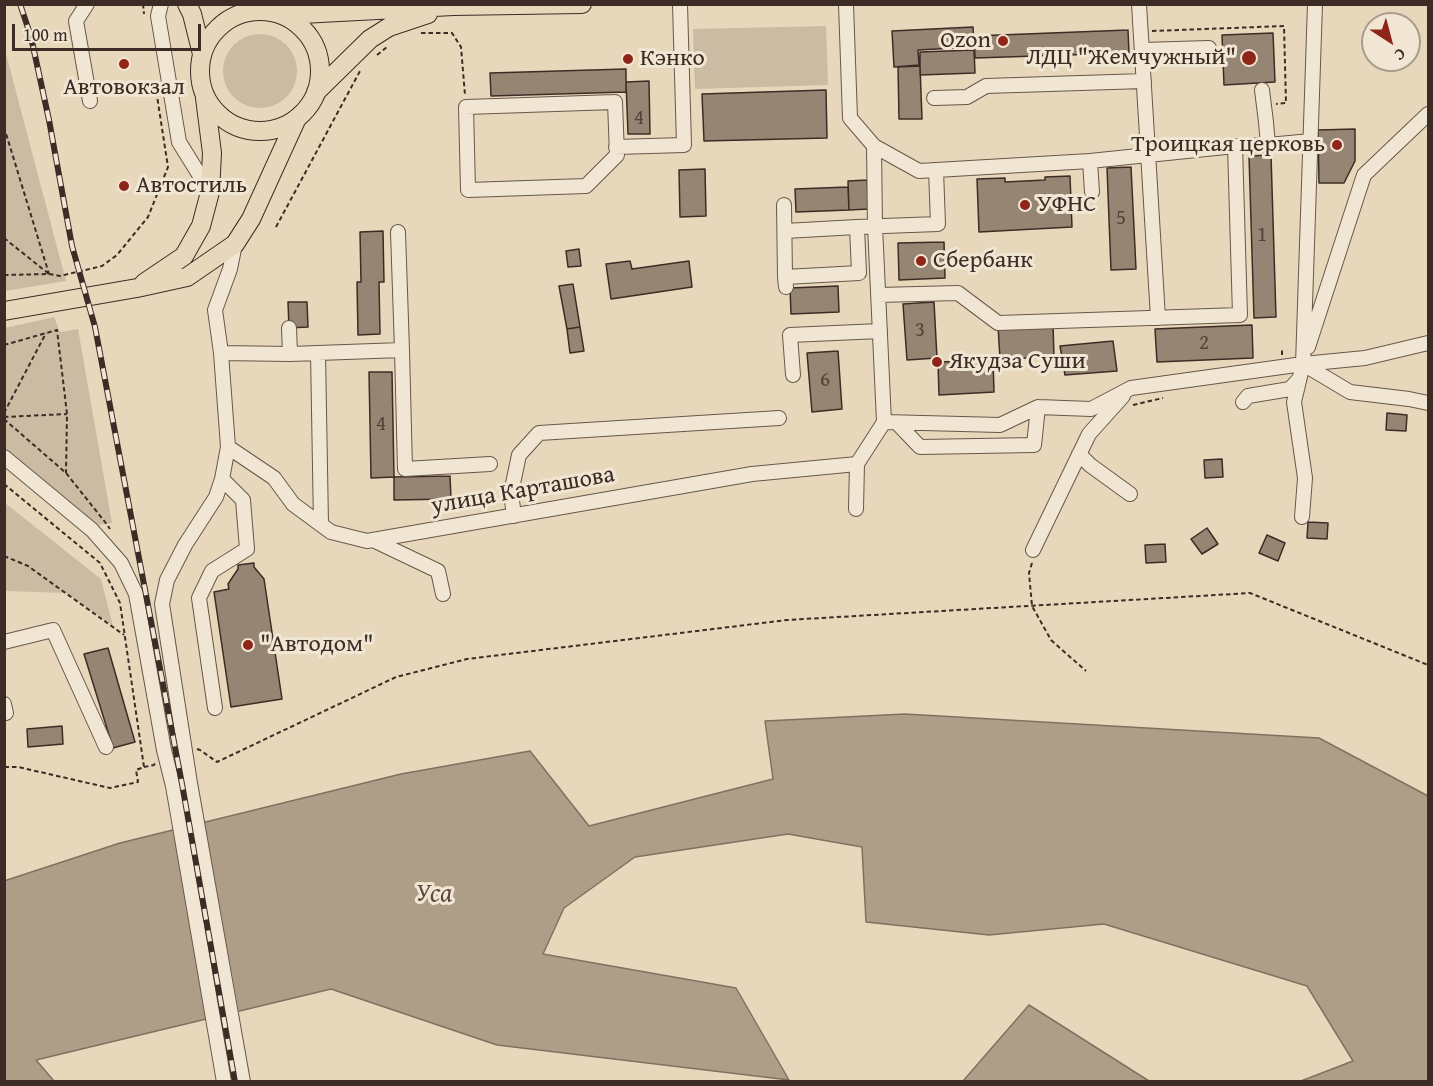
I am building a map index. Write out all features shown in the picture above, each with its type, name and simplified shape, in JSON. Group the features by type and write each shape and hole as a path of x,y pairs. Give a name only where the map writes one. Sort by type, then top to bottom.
{"main road":[{"path":"187,4 192,14 202,54"},
{"path":"283,15 453,6 582,4"},
{"path":"4,311 187,277 235,244 251,219 297,118 308,106 316,92 370,39 389,27 453,6"},
{"path":"137,288 184,256 201,226 210,192 212,153 200,75 202,54 210,37 235,9 269,11 283,15 299,25 311,39 318,56 320,74 316,92"},
{"path":"205,96 215,111 229,123 246,129 264,131 281,127 297,118"}],"street":[{"path":"87,4 76,21 90,101"},
{"path":"161,4 158,16 179,142 210,192"},
{"path":"616,147 684,145 680,4"},
{"path":"846,4 850,118 874,147 919,171 1090,161 1235,146 1311,141"},
{"path":"1139,4 1158,318"},
{"path":"1303,364 1315,4"},
{"path":"1142,50 1209,48"},
{"path":"934,98 967,97 986,86 1144,81"},
{"path":"1263,97 1268,145"},
{"path":"615,102 617,155 586,186 468,190 466,107 615,102"},
{"path":"1302,517 1305,478 1294,402 1303,364 1364,175 1428,114"},
{"path":"878,295 958,293 998,323 1240,315 1235,146"},
{"path":"874,147 875,226 883,395 890,423 920,447 1034,444 1038,407"},
{"path":"1090,161 1092,192"},
{"path":"785,231 938,224 936,170"},
{"path":"784,205 786,282 859,273 856,227"},
{"path":"398,232 405,469 490,464"},
{"path":"235,244 230,269 215,310 221,353 228,447 222,479 216,497 185,545 167,580 162,604 190,783 243,1082"},
{"path":"289,328 290,354"},
{"path":"793,375 790,335 880,331"},
{"path":"890,423 1000,425 1038,407 1091,409 1131,388 1303,364 1365,358 1428,343"},
{"path":"221,353 290,354 402,350"},
{"path":"318,353 321,524"},
{"path":"1303,364 1350,392 1428,403"},
{"path":"1243,402 1248,396 1290,388 1299,379"},
{"path":"1033,550 1089,434 1131,388"},
{"path":"514,516 511,493 519,455 539,433 779,418"},
{"path":"856,509 857,464 890,423"},
{"name":"улица Карташова","path":"228,447 274,478 293,504 331,532 367,541 752,474 857,464"},
{"path":"1079,454 1090,465 1130,494"},
{"path":"4,457 92,530 121,563 136,594 164,750 173,786 224,1082"},
{"path":"215,708 199,598 212,571 247,549 243,500 222,479"},
{"path":"373,540 438,571 443,594"},
{"path":"4,642 53,630 106,747"}],"path":[{"path":"143,4 145,16"},
{"path":"1141,31 1284,26 1286,103 1263,97"},
{"path":"417,33 452,33 461,46 466,107"},
{"path":"372,59 389,46"},
{"path":"276,227 363,66"},
{"path":"4,275 49,274 60,276 102,266 117,255 148,217 168,167 157,97"},
{"path":"4,127 49,274"},
{"path":"4,238 49,274"},
{"path":"4,345 57,330 67,414 66,473"},
{"path":"4,416 46,333"},
{"path":"4,416 67,414"},
{"path":"4,416 66,473 111,531"},
{"path":"4,484 100,563 120,603 144,767"},
{"path":"4,556 28,566 124,635"},
{"path":"217,762 396,676 467,659 787,620 1250,593 1428,665"},
{"path":"4,767 18,767 110,788 138,781 136,770 154,765"}],"shaded area":[{"path":"826,26 828,85 695,89 693,29"},
{"path":"260,34 274,37 286,45 294,57 297,71 294,85 286,97 274,105 260,108 246,105 234,97 226,85 223,71 226,57 234,45 246,37"},
{"path":"4,46 66,281 5,291 4,291"},
{"path":"54,317 60,332 78,329 112,523 98,525 5,448 5,328"},
{"path":"5,503 101,579 113,626 66,593 5,591"}],"water":[{"name":"Уса","path":"905,714 1319,738 1428,796 1428,1081 1301,1081 1353,1061 1307,986 1104,924 989,935 866,922 862,847 788,834 635,857 564,908 543,954 736,988 789,1080 497,1045 331,989 36,1060 54,1081 5,1081 4,881 120,843 401,774 530,751 589,826 773,779 765,721"},
{"path":"1029,1005 1149,1081 963,1081"}],"pier":[{"path":"204,819 239,1014 208,1021 174,827"}],"building":[{"path":"973,27 974,47 918,50 919,65 894,67 892,31"},
{"path":"1128,30 1129,53 975,58 974,36"},
{"path":"1273,33 1275,82 1224,85 1222,35"},
{"path":"974,50 975,73 920,75 920,52"},
{"path":"920,66 922,119 899,119 898,67"},
{"path":"626,69 626,92 491,96 490,73"},
{"path":"649,81 650,134 628,134 626,82"},
{"path":"826,90 827,138 704,141 702,94"},
{"name":"Троицкая церковь","path":"1355,129 1355,161 1344,183 1319,183 1318,130"},
{"path":"1271,155 1276,317 1254,318 1249,156"},
{"path":"1131,167 1136,269 1111,270 1107,168"},
{"path":"705,169 706,216 680,217 679,170"},
{"name":"УФНС","path":"1070,176 1072,227 979,232 977,179 1005,178 1005,182"},
{"path":"867,180 869,209 849,210 848,181"},
{"path":"848,187 849,210 796,212 795,189"},
{"path":"383,231 384,282 379,282 380,334 358,335 357,282 361,282 360,232"},
{"name":"Сбербанк","path":"944,242 945,278 899,280 898,243"},
{"path":"579,249 581,266 568,267 566,251"},
{"path":"630,261 632,269 689,261 692,287 611,299 606,264"},
{"path":"573,284 580,327 567,329 559,286"},
{"path":"838,286 839,312 791,314 790,288"},
{"path":"288,302 307,302 308,327 289,328"},
{"path":"934,302 937,358 907,360 903,304"},
{"path":"1053,324 1054,357 1000,359 998,326"},
{"path":"1252,325 1253,358 1157,362 1155,329"},
{"path":"580,327 584,351 570,353 567,329"},
{"path":"1113,341 1117,371 1065,375 1060,346"},
{"path":"838,351 842,409 812,412 807,353"},
{"path":"993,360 994,392 939,395 938,362"},
{"path":"369,372 392,372 394,477 371,478"},
{"path":"1387,413 1407,415 1406,431 1386,430"},
{"path":"1222,459 1223,477 1205,478 1204,460"},
{"path":"450,476 451,499 394,500 394,477"},
{"path":"1308,522 1328,523 1327,539 1307,538"},
{"path":"1207,528 1218,544 1202,554 1191,539"},
{"path":"1267,535 1285,543 1278,561 1259,553"},
{"path":"1165,544 1166,562 1146,563 1145,545"},
{"name":"\"Автодом\"","path":"254,563 254,567 264,579 282,699 231,707 214,592 229,589 228,584 238,569 238,565"},
{"path":"108,648 135,742 113,748 84,654"},
{"path":"62,726 63,744 28,747 27,729"}],"railway":[{"path":"20,4 31,37 49,120 72,246 95,327 182,784 235,1082"}],"place":[{"name":"Ozon","path":"1003,41"},
{"name":"ЛДЦ \"Жемчужный\"","path":"1249,58"},
{"name":"Кэнко","path":"628,59"},
{"name":"Автовокзал","path":"124,64"},
{"name":"Троицкая церковь","path":"1337,145"},
{"name":"Автостиль","path":"124,186"},
{"name":"УФНС","path":"1025,205"},
{"name":"Сбербанк","path":"921,261"},
{"name":"Якудза Суши","path":"937,362"},
{"name":"\"Автодом\"","path":"248,645"}]}
